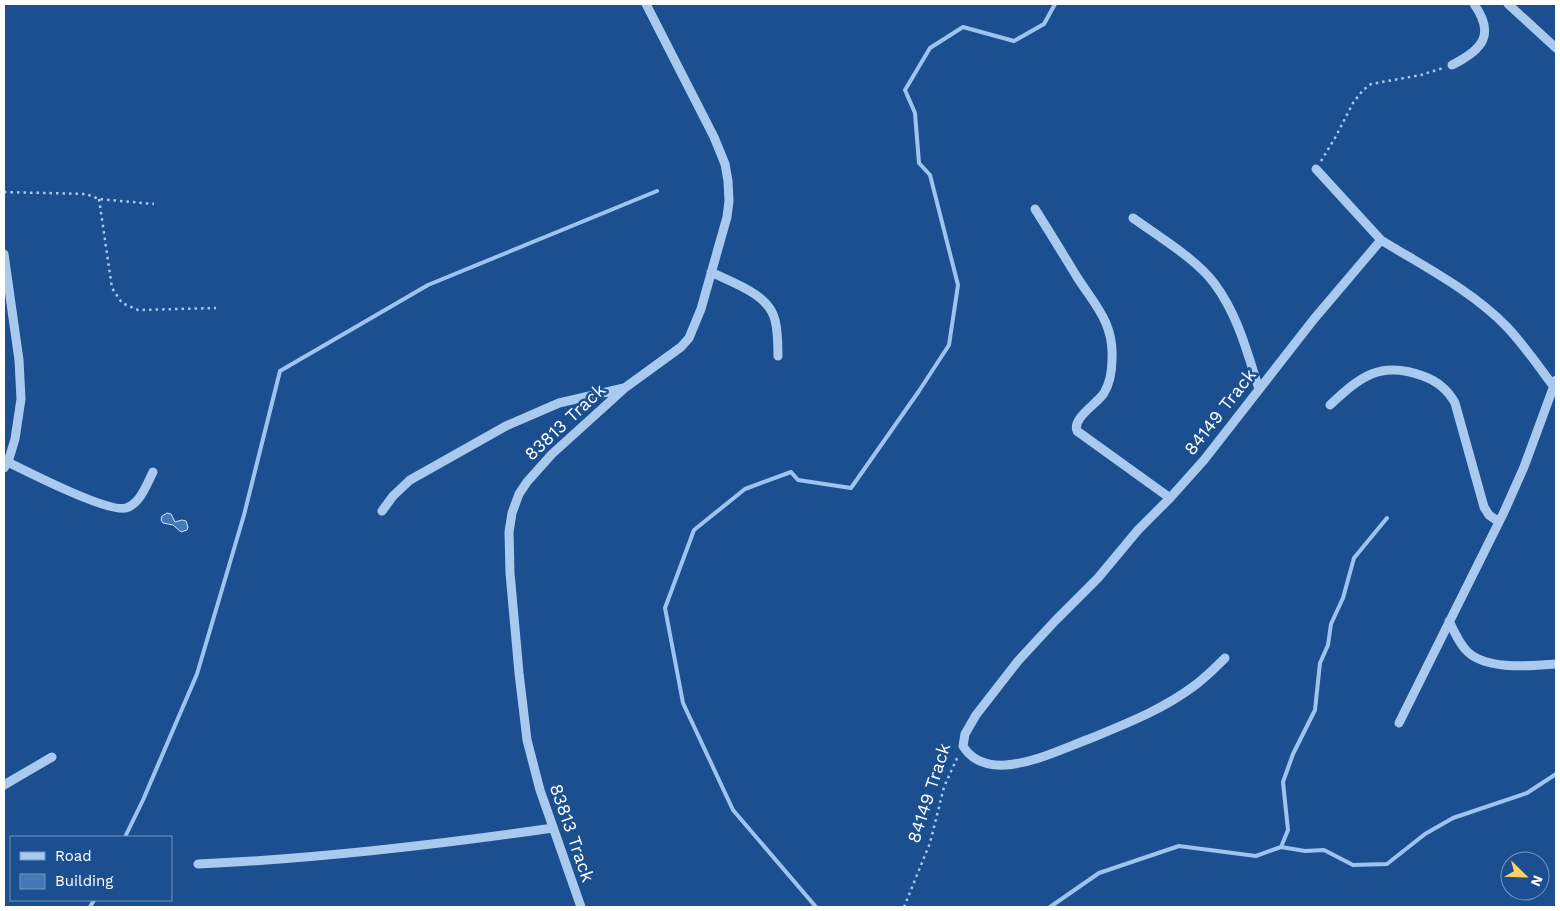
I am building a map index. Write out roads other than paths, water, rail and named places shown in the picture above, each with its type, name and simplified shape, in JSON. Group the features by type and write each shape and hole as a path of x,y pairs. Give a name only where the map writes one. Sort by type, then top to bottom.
{"street":[{"name":"83813 Track","path":"581,907 532,766 526,740 518,673 510,574 509,532 512,513 520,494 536,470 626,387 681,347 689,338 701,309 727,216 729,201 725,164 714,138 646,4"},
{"path":"1452,65 1467,58 1477,49 1482,41 1485,24 1483,16 1474,4"},
{"path":"1508,4 1556,48"},
{"path":"1316,169 1381,240 1448,281 1492,314 1512,333 1555,384 1524,466 1499,522 1399,723"},
{"path":"1035,209 1085,289 1101,310 1110,335 1112,358 1109,382 1097,402 1077,421 1077,431 1170,498"},
{"path":"1134,218 1196,264 1213,282 1231,310 1241,332 1259,389"},
{"name":"84149 Track","path":"1224,658 1193,687 1160,707 1100,734 1035,759 1005,765 985,763 972,758 963,746 965,734 976,715 1018,661 1098,578 1138,530 1204,460 1331,298 1381,240"},
{"path":"4,254 19,360 21,399 15,439 6,465 100,503 120,509 128,508 136,501 146,488 153,472"},
{"path":"711,272 750,291 769,307 776,323 778,356"},
{"path":"1330,405 1361,379 1374,373 1394,369 1403,369 1415,373 1439,384 1450,394 1455,403 1484,506 1489,515 1499,522"},
{"path":"382,511 393,496 410,480 506,426 559,403 626,387"},
{"path":"1449,621 1466,650 1477,658 1506,665 1556,664"},
{"path":"4,785 52,757"},
{"path":"198,864 245,862 457,842 553,828"}],"waterway":[{"path":"816,907 733,810 683,703 665,608 694,530 745,489 791,472 798,480 851,488 949,345 958,285 930,175 919,163 915,113 905,90 930,48 963,27 1014,41 1044,24 1055,4"},
{"path":"125,836 197,674 244,515 280,371 428,285 657,191"},
{"path":"1281,847 1288,830 1283,782 1293,754 1315,710 1320,663 1328,645 1331,624 1343,598 1354,558 1387,518"},
{"path":"1050,907 1099,873 1179,846 1256,856 1281,847 1305,851 1324,850 1353,865 1387,864 1425,834 1453,818 1527,793 1556,774"},
{"path":"90,907 93,901"}]}
